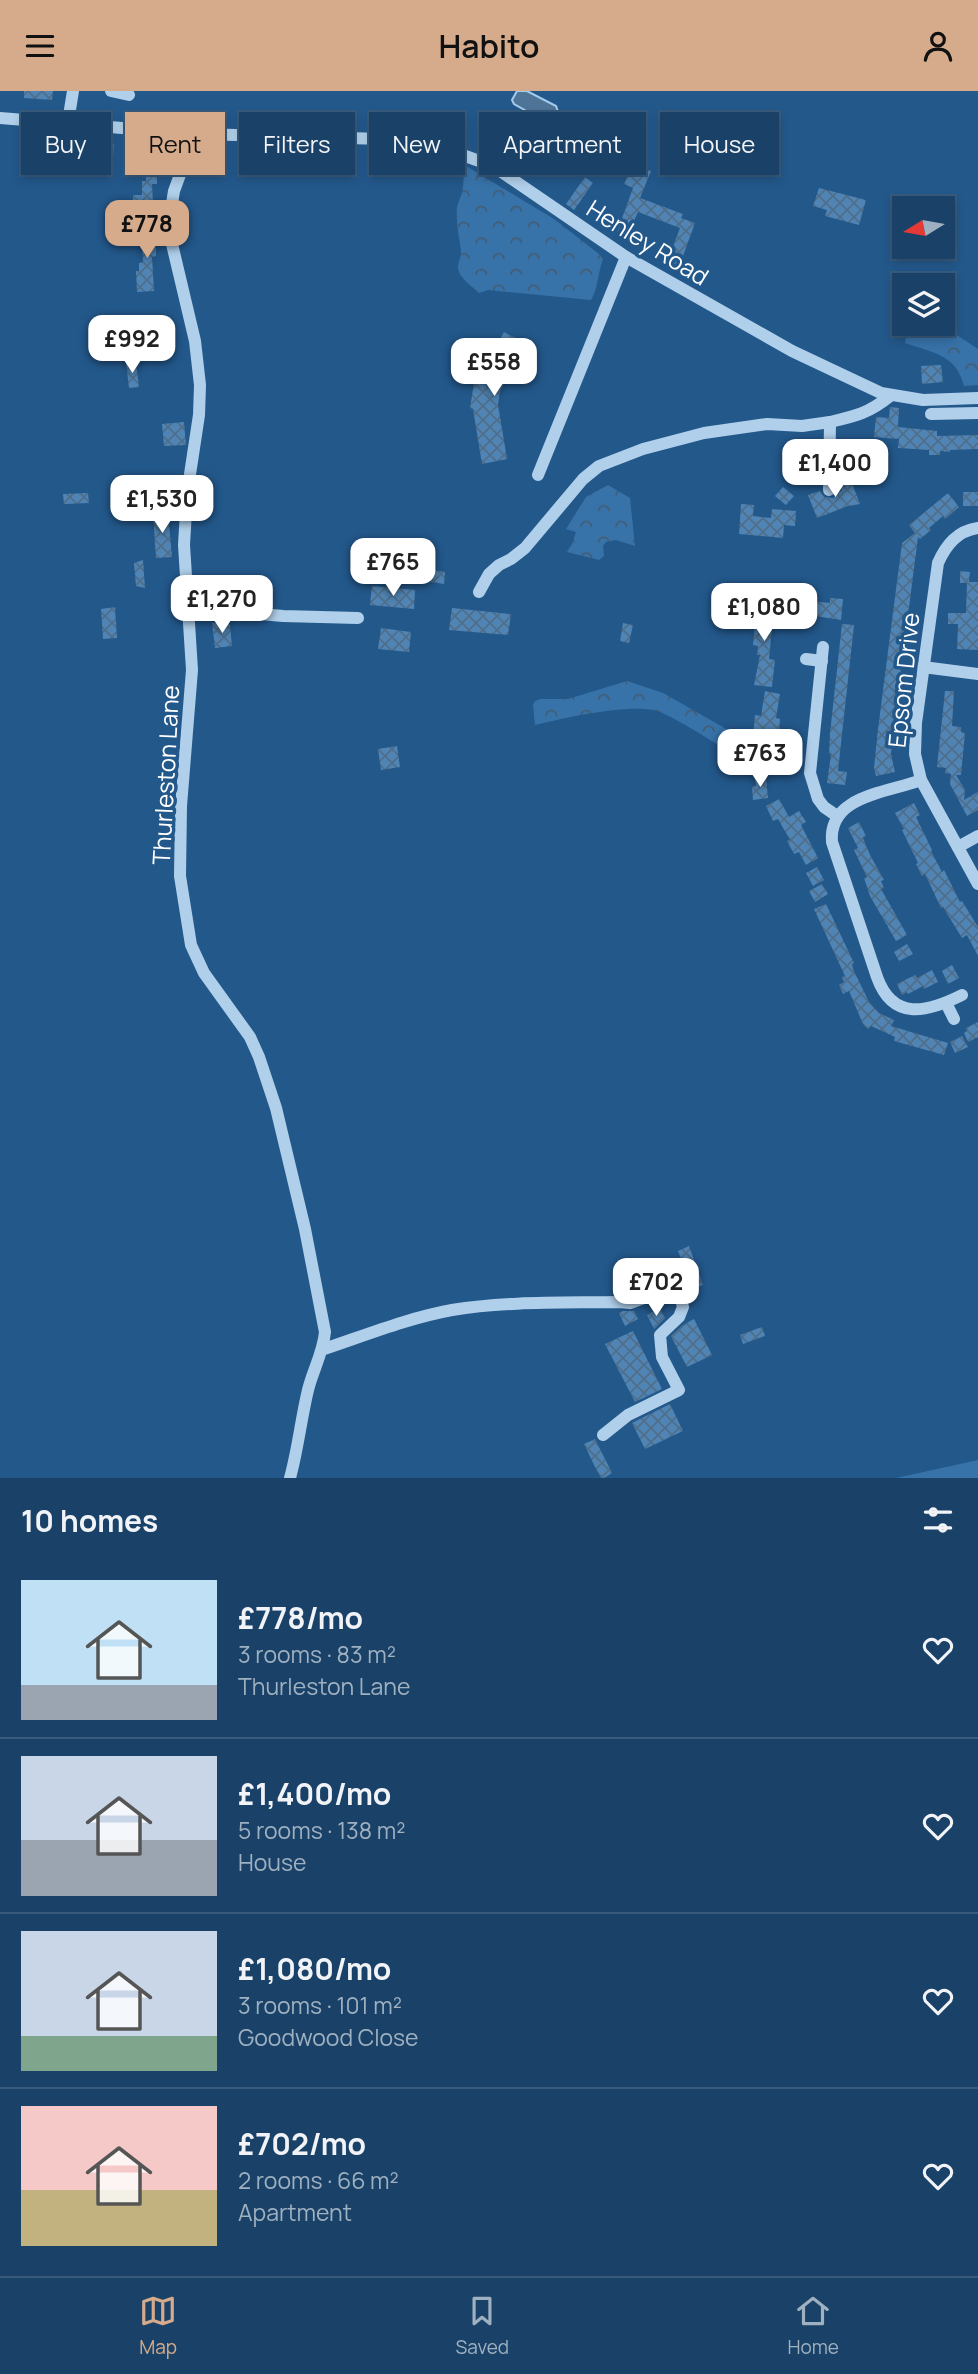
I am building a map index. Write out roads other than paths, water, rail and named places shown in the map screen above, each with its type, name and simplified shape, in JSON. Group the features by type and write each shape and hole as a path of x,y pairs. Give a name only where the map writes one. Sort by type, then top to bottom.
{"street":[{"path":"70,112 73,91"},
{"path":"111,91 129,95"},
{"name":"Henley Road","path":"0,118 21,119"},
{"name":"Henley Road","path":"225,135 421,139 493,166 626,257 792,351 890,395 923,400 976,398"},
{"name":"Thurleston Lane","path":"180,175 170,216 172,244 195,341 200,385 184,545 192,670 181,806 180,876 191,945 204,973 250,1037 259,1057 306,1229 325,1332 324,1349 308,1391 299,1446 290,1478"},
{"path":"538,475 626,257"},
{"path":"479,593 489,574 525,548 583,479 598,467 643,449 704,433 767,424 802,426 860,415 890,395"},
{"path":"931,414 977,414 976,398"},
{"path":"830,422 830,490"},
{"name":"Epsom Drive","path":"978,529 954,538 938,563 915,735 920,780 978,884"},
{"path":"189,608 283,616 358,618"},
{"path":"823,647 810,773 814,792 821,804 837,816"},
{"path":"806,659 822,661"},
{"path":"923,667 978,674"},
{"path":"920,780 850,804 837,816 832,828 832,842 882,988 890,999 908,1009 928,1010 962,995"},
{"path":"958,847 978,836"},
{"path":"946,1003 954,1019"},
{"path":"324,1349 396,1325 451,1311 550,1303 630,1303 663,1291 673,1291 680,1296 683,1307 679,1317 660,1335 662,1357 679,1390 628,1415 603,1435"}]}
